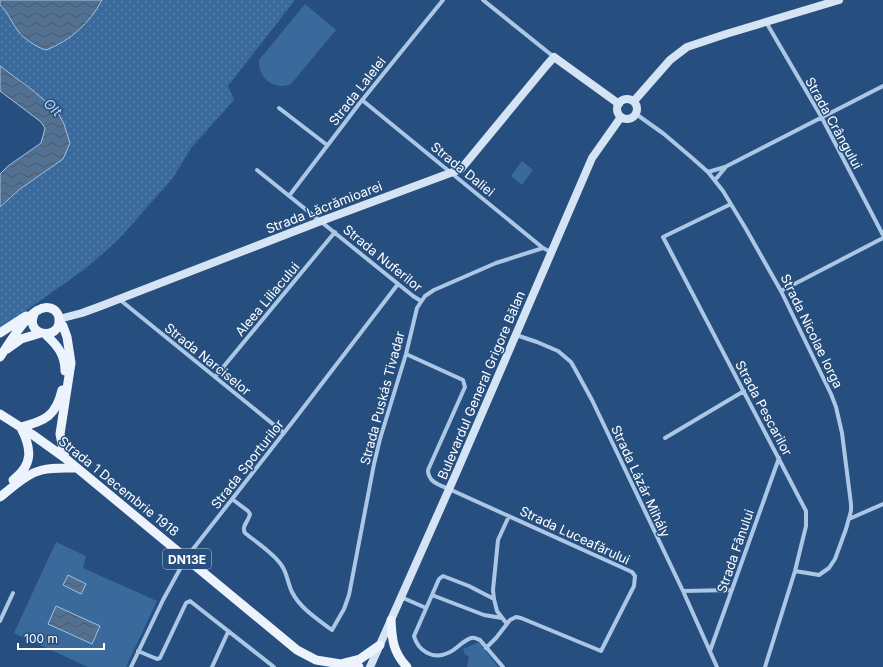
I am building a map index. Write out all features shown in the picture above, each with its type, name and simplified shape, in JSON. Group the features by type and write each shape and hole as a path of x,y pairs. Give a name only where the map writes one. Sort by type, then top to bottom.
{"main road":[{"path":"634,102 670,60 687,47 839,0"},
{"path":"554,58 618,104"},
{"name":"Strada Lăcrămioarei","path":"59,320 82,313 461,169 466,165 554,58"},
{"path":"626,99 634,102 637,108 636,114 627,119 621,116 618,112 618,104 626,99"},
{"name":"Bulevardul General Grigore Bălan","path":"370,667 449,489 592,158 621,116"},
{"path":"0,334 21,319 41,308 49,307 56,312 67,337 71,363 60,434 66,458"},
{"path":"0,489 21,473 28,461 26,438 21,427 47,418 54,411 61,396 65,370 63,357 56,345 37,331 32,324 33,316 36,311"},
{"path":"0,356 20,328 36,311"},
{"path":"0,356 21,339 53,332 58,325 59,320"},
{"name":"Strada 1 Decembrie 1918","path":"0,414 66,458 297,650 312,658 359,667"},
{"path":"0,497 34,472 48,469 77,468"},
{"path":"391,620 395,650 400,660 407,667"},
{"path":"340,664 360,659 380,645"},
{"path":"297,650 317,667"}],"street":[{"name":"Strada Lalelei","path":"290,196 362,100 443,0"},
{"path":"483,0 554,58"},
{"name":"Strada Crângului","path":"766,22 822,118 883,236"},
{"path":"708,172 725,167 883,86"},
{"name":"Strada Daliei","path":"362,100 543,248 551,252"},
{"path":"279,108 327,145"},
{"name":"Strada Nicolae Iorga","path":"636,114 678,146 715,180 731,204 781,291 823,376 836,407 842,433 851,504 849,519 840,548 829,568 819,575 795,571"},
{"path":"715,180 725,167"},
{"name":"Strada Nuferilor","path":"257,170 421,301"},
{"name":"Strada Pescarilor","path":"731,204 663,237 806,511 806,526 795,571 765,667"},
{"name":"Aleea Liliacului","path":"215,378 335,232"},
{"path":"781,291 883,236"},
{"path":"421,301 430,292 457,279 496,263 543,248"},
{"name":"Strada Sporturilor","path":"131,667 163,600 186,558 398,284"},
{"name":"Strada Narciselor","path":"119,299 284,433"},
{"name":"Strada Puskás Tivadar","path":"232,499 250,514 250,518 244,526 243,530 245,533 278,560 283,566 289,585 304,609 332,630 344,609 349,595 376,458 415,317 421,301"},
{"name":"Strada Lázár Mihály","path":"516,335 550,347 564,355 571,362 592,400 683,591 716,667"},
{"name":"Strada Luceafărului","path":"406,354 463,380 465,387 428,470 430,479 632,572 635,576 636,580 602,650 599,652 521,618 513,618 507,624 497,611 493,590 498,540 509,516"},
{"path":"665,438 744,391"},
{"name":"Strada Fânului","path":"710,652 779,458"},
{"path":"849,519 883,504"},
{"path":"494,599 469,586 443,576 439,579 414,636 416,642 425,652 434,655 448,654 472,638 476,638 480,640 503,667"},
{"path":"683,591 732,590"},
{"path":"0,621 12,594"},
{"path":"432,594 484,615 502,618"},
{"path":"401,597 426,608"},
{"path":"138,651 157,659 160,658 188,601 190,601 274,667"},
{"path":"486,648 507,624"},
{"path":"212,667 228,632"}],"shaded area":[{"path":"0,0 295,0 228,86 234,100 191,148 173,178 118,240 85,269 0,329 0,207 20,189 54,165 43,101 31,89 0,66"},
{"path":"305,4 336,30 291,84 279,86 273,84 264,77 261,72 259,60"},
{"path":"522,161 533,170 522,185 511,176"},
{"path":"56,542 86,556 83,568 157,601 126,667 88,667 14,633"},
{"path":"479,642 498,667 467,667 469,656 465,655 463,649"}],"water":[{"path":"0,0 102,0 85,24 63,42 46,50 30,42 21,34 0,5"},
{"path":"0,66 57,111 64,124 70,143 63,159 20,189 0,207 0,174 8,166 41,143 45,128 41,122 0,91"},
{"path":"68,575 86,584 81,594 63,585"},
{"path":"56,606 100,626 92,644 48,624"}],"water label":[{"name":"Olt","path":"53,107"}]}
